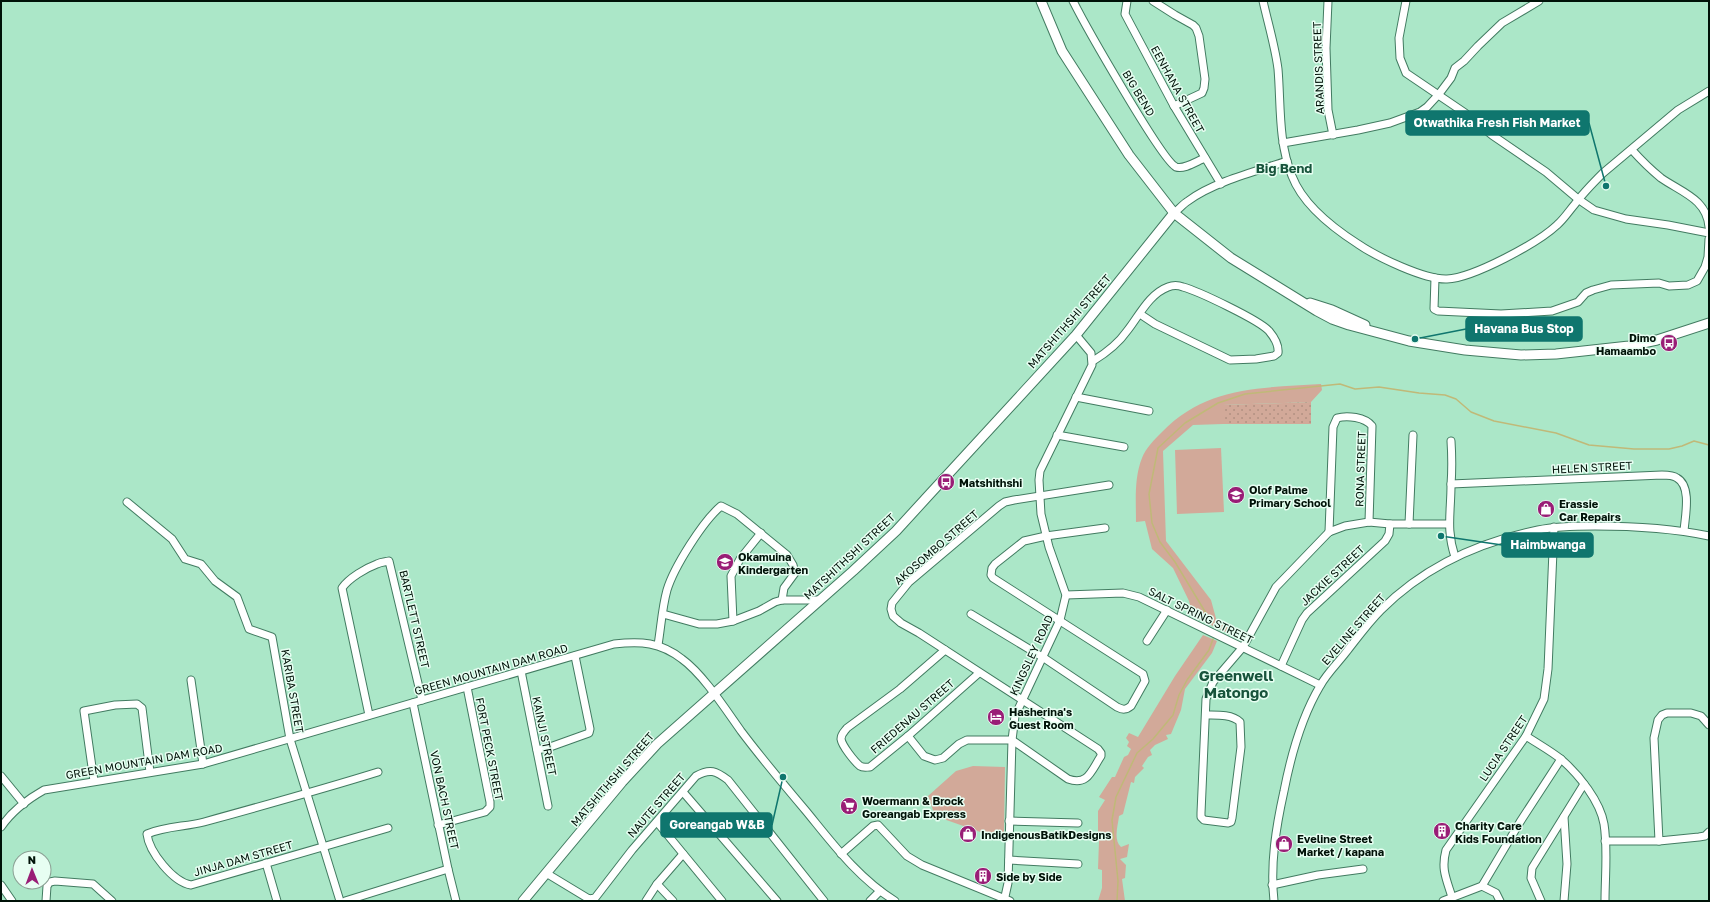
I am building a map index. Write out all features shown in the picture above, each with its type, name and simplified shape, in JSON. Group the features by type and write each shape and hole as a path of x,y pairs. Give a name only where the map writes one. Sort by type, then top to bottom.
{"main road":[{"path":"1041,1 1062,51 1129,156 1174,213 1231,258 1332,319 1348,325 1409,341 1491,354 1538,355 1575,353 1629,346 1658,340 1709,323"},
{"name":"MATSHITHSHI STREET","path":"523,901 622,782 657,744 896,531 1076,335 1174,213"}],"street":[{"name":"BIG BEND","path":"1072,1 1090,35 1152,137 1174,166 1180,168 1205,158"},
{"name":"EENHANA STREET","path":"1127,1 1125,14 1174,106 1221,184"},
{"path":"1153,1 1165,4 1175,15 1193,25 1199,36 1205,79 1202,94 1174,106"},
{"path":"1263,1 1277,61 1284,143 1287,160 1296,186 1304,198 1330,223 1364,248 1395,263 1435,278 1447,279 1460,277 1506,258 1532,243 1558,225 1578,200 1603,173 1678,110 1709,91"},
{"name":"ARANDIS STREET","path":"1328,1 1326,48 1328,110 1333,135"},
{"path":"1406,1 1400,38 1400,58 1406,73 1465,113 1492,135 1546,172 1578,200 1594,210 1613,216 1709,233"},
{"path":"1284,143 1365,129 1410,116 1427,107 1451,78 1454,68 1464,61 1502,23 1539,1"},
{"path":"1632,150 1644,164 1662,179 1695,200 1708,217 1709,227"},
{"path":"1174,213 1188,201 1221,184 1287,160"},
{"path":"1435,278 1433,303 1434,309 1438,311 1501,314 1552,311 1578,302 1586,294 1593,290 1611,285 1659,283 1669,286 1692,284 1697,281 1705,267 1708,257 1709,239"},
{"path":"1066,595 1046,536 1041,514 1039,496 1040,471 1093,361 1119,341 1148,302 1163,289 1174,285 1182,286 1225,305 1262,325 1274,338 1279,350 1274,356 1256,359 1230,360 1155,324 1140,314"},
{"path":"1076,335 1091,353 1093,361"},
{"path":"1076,397 1149,411"},
{"name":"RONA STREET","path":"1329,532 1333,427 1337,418 1343,416 1363,419 1372,426 1369,522"},
{"path":"1057,435 1124,447"},
{"path":"1409,524 1413,435"},
{"path":"1451,441 1452,484 1448,524 1450,542 1455,557"},
{"name":"HELEN STREET","path":"1452,484 1662,475 1673,476 1682,482 1686,492 1684,531"},
{"path":"1039,496 1109,485"},
{"name":"AKOSOMBO STREET","path":"1012,740 1060,774 1076,782 1082,781 1086,778 1101,753 1098,749 901,623 893,616 891,609 892,603 909,582 999,506 1005,502 1039,496"},
{"name":"KARIBA STREET","path":"127,502 172,539 185,559 201,564 215,581 237,597 249,629 254,632 268,634 272,637 290,739 322,847 340,901"},
{"path":"658,645 667,591 674,571 707,519 721,506 737,514 787,555 793,565 794,573 784,588 782,600"},
{"path":"1206,715 1232,717 1240,722 1241,747 1232,818 1231,822 1228,823 1204,820 1201,817 1206,699 1210,687 1243,647 1276,587 1329,532 1345,526 1369,522 1390,524 1448,524"},
{"name":"JACKIE STREET","path":"1282,666 1304,616 1385,541 1389,534 1390,524"},
{"name":"EVELINE STREET","path":"1274,901 1272,885 1275,837 1289,765 1300,730 1320,686 1380,611 1410,585 1455,557 1491,543 1529,532 1554,527 1635,526 1684,531 1709,536"},
{"name":"LUCIA STREET","path":"1452,897 1444,873 1443,862 1446,850 1526,736 1544,699 1547,687 1554,527"},
{"path":"971,614 1044,658 1121,709 1125,710 1132,706 1145,681 1143,674 993,578 991,575 992,568 995,564 1022,542 1046,536 1106,528"},
{"path":"733,620 731,576 740,559 761,533"},
{"name":"BARTLETT STREET","path":"369,715 342,588 345,584 366,569 381,562 389,561 422,700"},
{"name":"SALT SPRING STREET","path":"1066,595 1123,593 1139,597 1209,630 1320,686"},
{"name":"KINGSLEY ROAD","path":"1006,900 1008,883 1009,821 1014,720 1022,700 1044,658 1060,620 1066,595"},
{"path":"663,614 699,624 717,624 759,611 775,602 782,600 819,600"},
{"path":"1147,641 1167,610"},
{"name":"GREEN MOUNTAIN DAM ROAD","path":"1,827 8,817 44,790 203,764 614,644 647,642 658,645 683,659 714,694 761,757 841,854 880,891 895,901"},
{"name":"FRIEDENAU STREET","path":"945,650 900,689 847,728 842,735 841,741 860,766 866,768 870,766 908,736 979,673"},
{"path":"537,750 589,733 590,729 575,656"},
{"name":"KAINJI STREET","path":"521,670 548,806"},
{"path":"191,680 203,764"},
{"name":"FORT PECK STREET","path":"438,825 485,812 490,807 467,687"},
{"name":"VON BACH STREET","path":"413,703 438,825 456,901"},
{"path":"94,782 84,711 115,705 136,704 140,705 142,708 150,772"},
{"path":"1659,841 1654,738 1658,720 1662,715 1667,713 1691,713 1701,716 1709,725"},
{"path":"908,736 924,756 934,760 943,758 959,744 967,740 1012,740"},
{"path":"1526,736 1561,760 1584,784 1600,812 1605,841 1605,901"},
{"path":"1444,901 1482,886 1520,822 1561,760"},
{"name":"NAUTE STREET","path":"546,873 589,899 597,900 632,850 696,776 704,771 714,771 721,774 728,780 824,901"},
{"path":"307,794 378,772"},
{"path":"1,776 24,804"},
{"path":"1541,901 1531,878 1532,868 1584,784"},
{"path":"683,792 777,901"},
{"name":"JINJA DAM STREET","path":"307,794 196,824 159,829 147,834 148,843 158,859 185,884 199,884 388,828"},
{"path":"1564,816 1567,864 1564,901"},
{"path":"1009,821 1078,823"},
{"path":"657,822 722,901"},
{"path":"841,854 873,826 878,825 907,856 922,865 1006,900"},
{"path":"1605,841 1659,841 1705,836 1709,832"},
{"path":"646,901 656,884 683,854"},
{"path":"1009,860 1078,864"},
{"path":"266,863 277,901"},
{"path":"1272,885 1318,874 1363,869"},
{"path":"345,901 448,870"},
{"path":"46,901 48,884 55,881 93,884 112,901"},
{"path":"656,884 673,901"},
{"path":"1,885 12,901"},
{"path":"1482,886 1496,893 1500,901"},
{"path":"870,901 880,891"}],"shaded area":[{"path":"1321,384 1322,390 1311,402 1223,405 1223,424 1193,425 1163,451 1166,541 1211,600 1217,622 1230,628 1227,633 1193,616 1189,601 1173,568 1152,549 1145,521 1136,522 1137,482 1139,466 1142,458 1153,441 1179,417 1197,406 1216,398 1236,392 1256,389"},
{"path":"1311,402 1311,424 1223,424 1223,405"},
{"path":"1221,448 1224,512 1177,514 1175,450"},
{"path":"1203,635 1217,641 1212,653 1185,689 1181,710 1171,734 1166,735 1168,739 1155,745 1150,750 1152,755 1148,757 1142,766 1144,768 1135,777 1134,783 1131,782 1123,814 1119,816 1117,840 1121,847 1129,844 1127,857 1120,859 1126,865 1125,878 1122,879 1125,901 1098,901 1102,888 1102,870 1098,869 1099,841 1095,838 1098,833 1098,811 1105,800 1099,797 1112,777 1115,777 1124,757 1128,755 1131,749 1127,746 1129,742 1126,738 1129,733 1138,737 1175,676"},
{"path":"973,766 1005,767 1004,834 986,834 935,816 928,796 956,771"}],"waterway":[{"path":"1212,623 1175,562 1160,542 1152,523 1149,494 1158,448 1185,423 1218,403 1245,394 1340,384 1355,389 1379,387 1445,395 1456,399 1471,412 1494,421 1556,433 1589,445 1634,449 1669,449 1694,441 1709,445"},
{"path":"1117,901 1118,881 1112,820 1116,797 1137,753 1153,739 1173,715 1179,695 1187,680 1209,650 1213,639"}],"place":[{"name":"Otwathika Fresh Fish Market","path":"1606,186"},
{"name":"Havana Bus Stop","path":"1415,339"},
{"name":"Dimo Hamaambo","path":"1669,343"},
{"name":"Matshithshi","path":"946,482"},
{"name":"Olof Palme Primary School","path":"1236,495"},
{"name":"Erassie Car Repairs","path":"1546,509"},
{"name":"Haimbwanga","path":"1441,536"},
{"name":"Okamuina Kindergarten","path":"725,562"},
{"name":"Hasherina's Guest Room","path":"996,717"},
{"name":"Goreangab W&B","path":"783,777"},
{"name":"Woermann & Brock Goreangab Express","path":"849,806"},
{"name":"Charity Care Kids Foundation","path":"1442,831"},
{"name":"IndigenousBatikDesigns","path":"968,834"},
{"name":"Eveline Street Market / kapana","path":"1284,844"},
{"name":"Side by Side","path":"983,876"}],"district":[{"name":"Big Bend","path":"1284,168"},
{"name":"Greenwell Matongo","path":"1236,684"}]}
